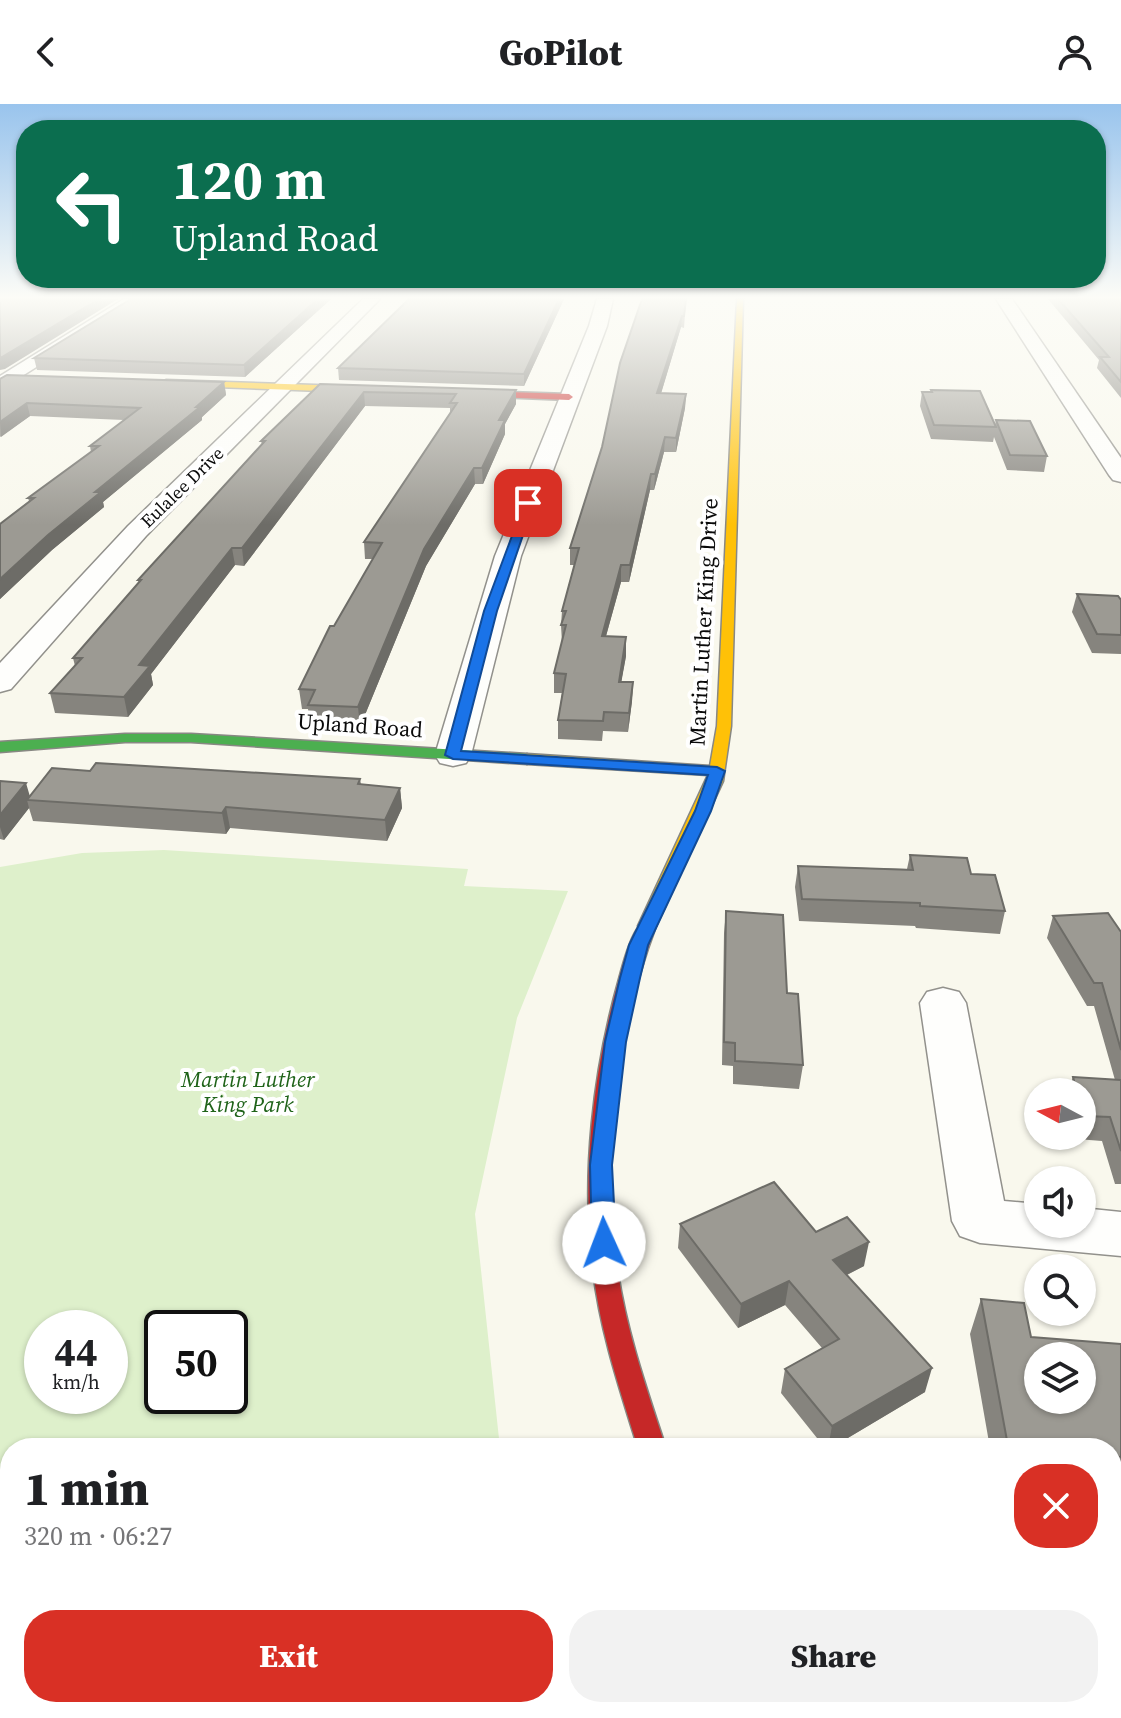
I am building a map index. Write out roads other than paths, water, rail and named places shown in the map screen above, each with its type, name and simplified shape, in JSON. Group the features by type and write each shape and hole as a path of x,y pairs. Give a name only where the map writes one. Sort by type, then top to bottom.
{"main road":[{"name":"Martin Luther King Drive","path":"649,1438 622,1353 605,1269 601,1165 615,1042 638,945 703,811 717,771 724,726 737,374"},
{"path":"3,380 40,379"},
{"path":"146,383 394,391"},
{"path":"442,392 569,397"},
{"name":"Upland Road","path":"0,747 125,738 191,738 717,771"}],"street":[{"name":"Eulalee Drive","path":"0,682 137,531 296,374"},
{"path":"453,755 508,556 577,374"},
{"path":"1054,374 1121,475"},
{"path":"943,1003 980,1221 1121,1234"}],"park label":[{"name":"Martin Luther King Park","path":"248,1092"}]}
